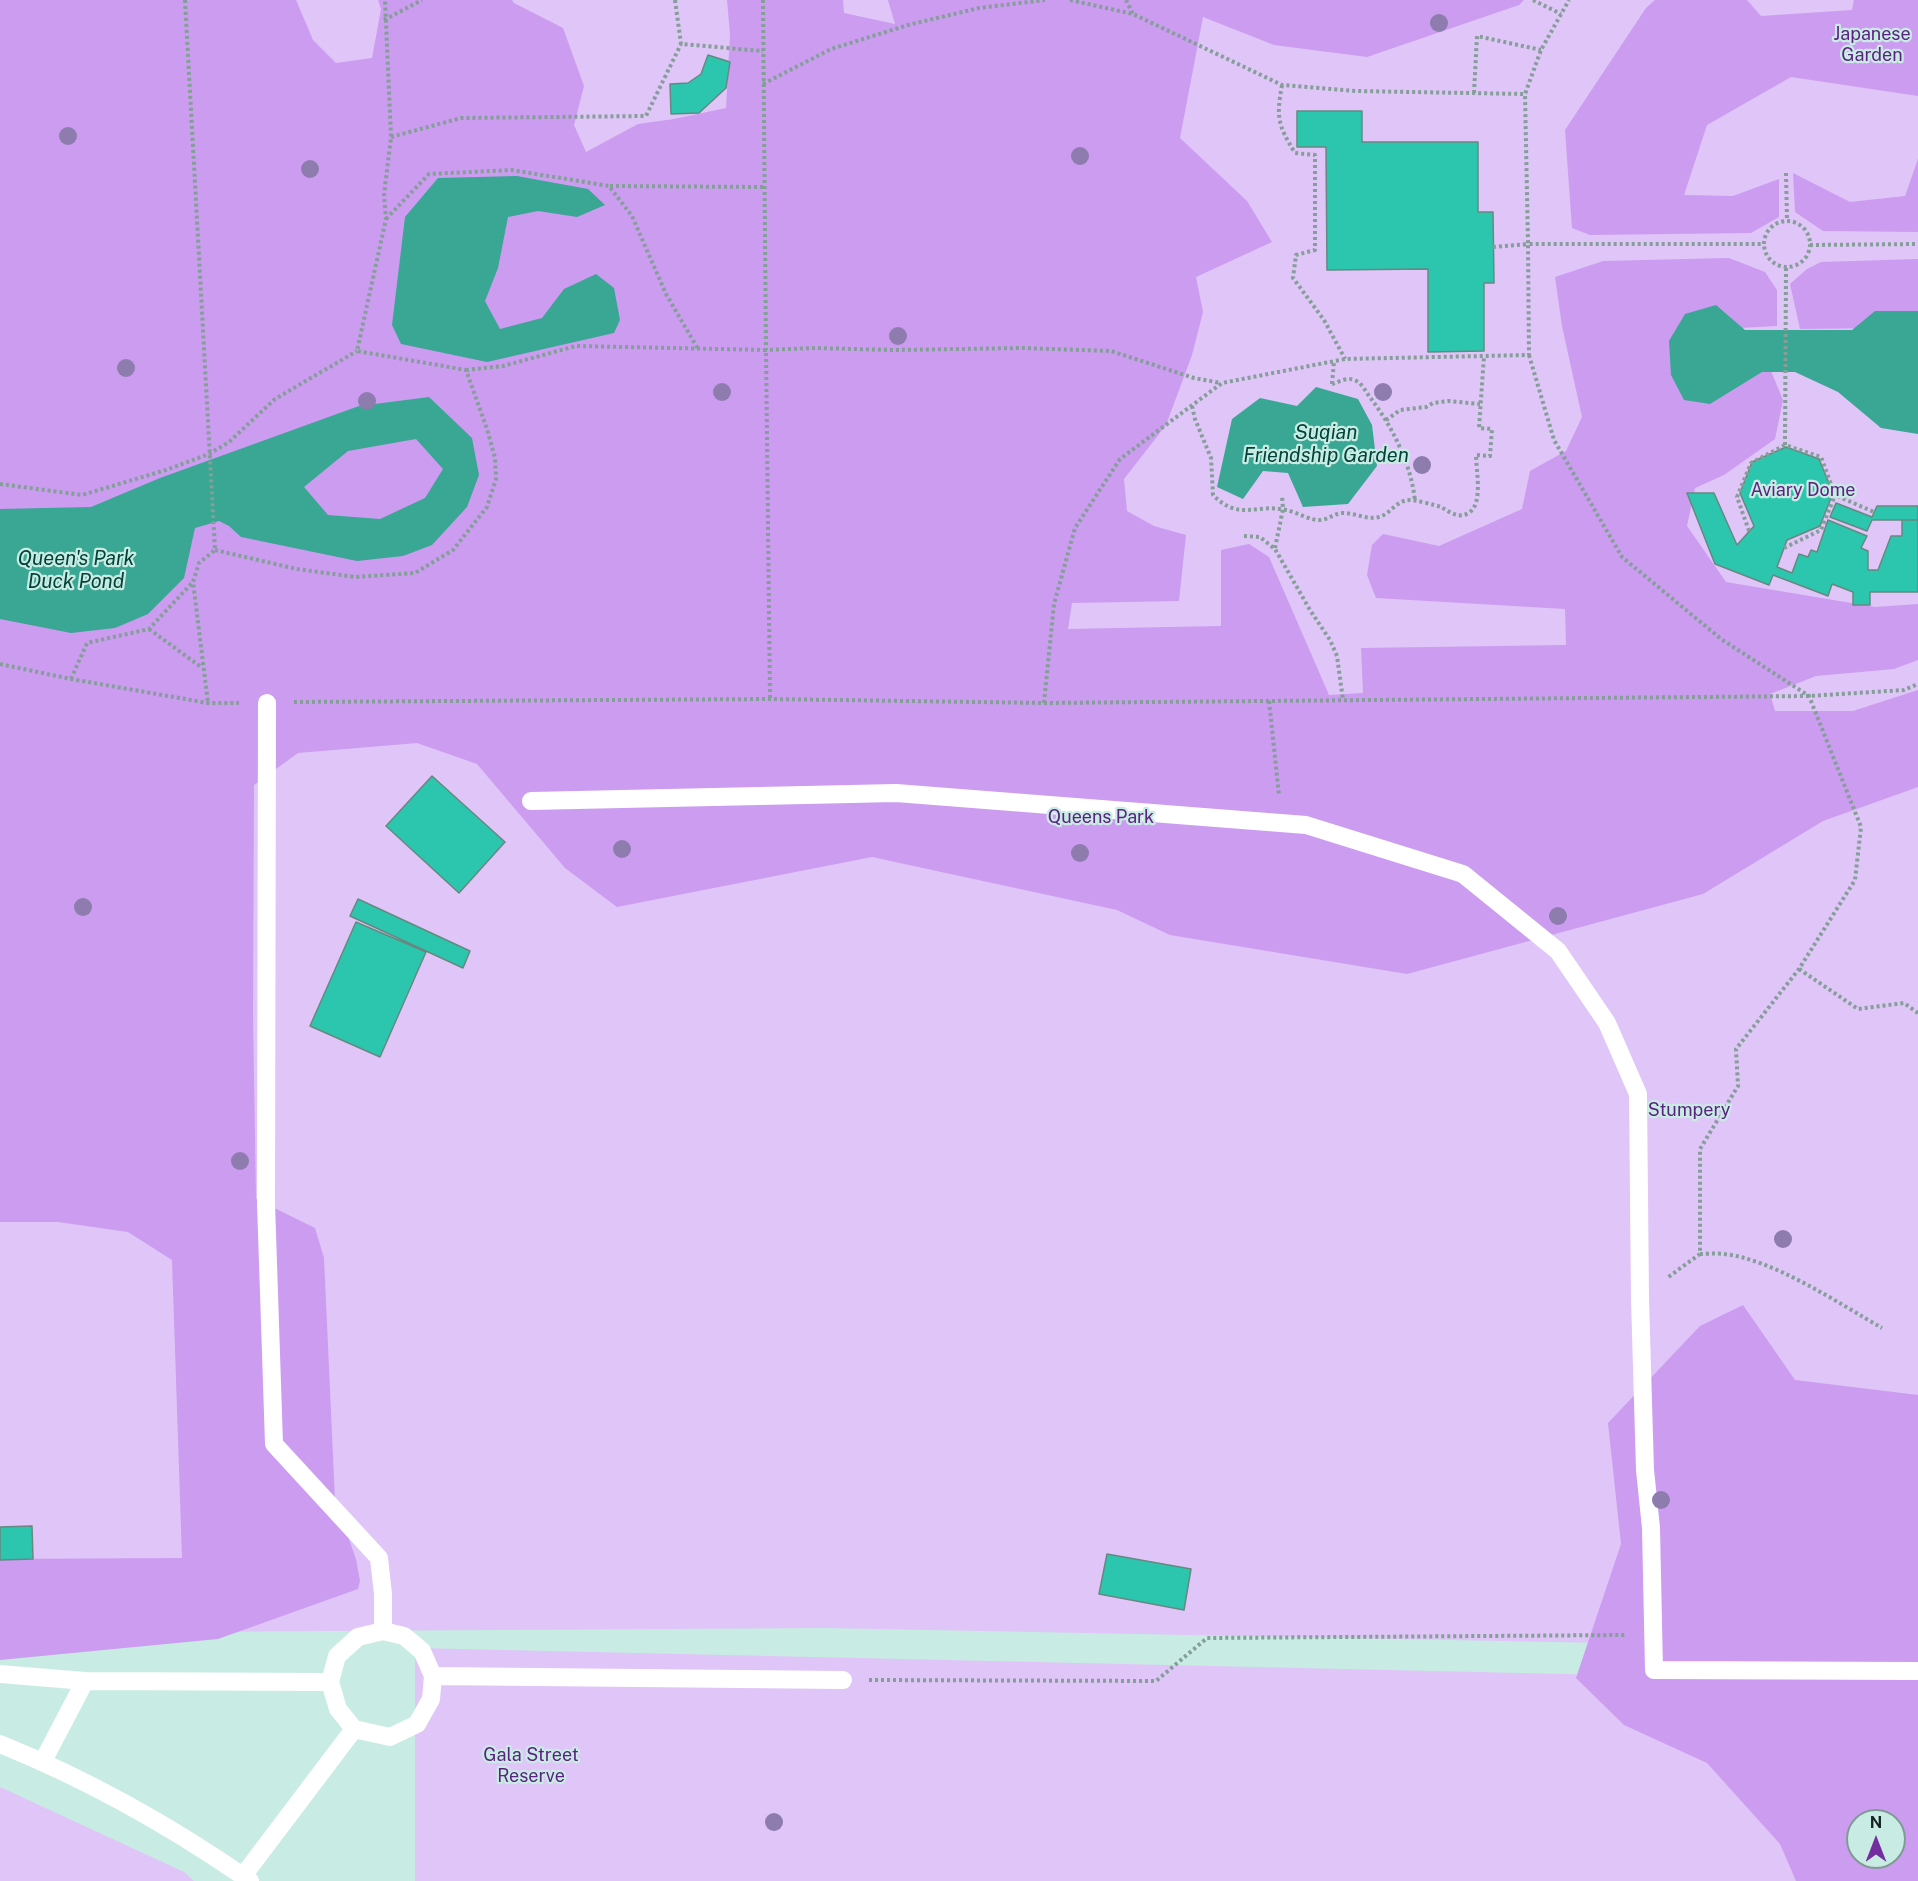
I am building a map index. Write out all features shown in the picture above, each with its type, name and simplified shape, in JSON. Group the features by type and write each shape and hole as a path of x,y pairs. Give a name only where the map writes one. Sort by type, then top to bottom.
{"lane":[{"path":"267,702 266,1203 274,1444 379,1558 383,1594 383,1631"},
{"path":"531,801 896,793 1282,823 1306,825 1463,874 1558,951 1607,1023 1638,1094 1640,1299 1645,1470 1651,1528 1654,1670 1918,1671"},
{"path":"383,1631 404,1636 422,1651 433,1676 431,1699 417,1724 390,1737 354,1729 338,1709 330,1682 337,1656 358,1637 383,1631"},
{"path":"0,1674 85,1681 330,1682"},
{"path":"433,1676 843,1680"},
{"path":"43,1761 85,1681"},
{"path":"0,1744 101,1788 176,1832 247,1879 354,1729"}],"path":[{"path":"185,0 215,550"},
{"path":"357,351 386,219 384,195 391,137 384,20 385,0"},
{"path":"384,20 422,0"},
{"path":"391,137 461,118 646,116 681,44 675,0"},
{"path":"763,0 763,187 770,699"},
{"path":"763,84 831,49 908,25 980,8 1044,0"},
{"path":"1070,0 1133,14 1282,85 1355,91 1525,94"},
{"path":"1126,0 1133,14"},
{"path":"1533,0 1561,14"},
{"path":"1569,0 1541,50 1525,94 1529,354 1554,440 1622,557 1721,639 1809,696 1862,827 1855,880 1799,969 1736,1049 1738,1086 1700,1149 1700,1254"},
{"path":"1474,93 1477,36 1541,50"},
{"path":"681,44 763,51"},
{"path":"1282,85 1277,110 1282,132 1295,153 1315,155 1315,250 1296,255 1293,278 1323,320 1345,359"},
{"path":"386,219 429,174 512,170 609,186 763,187"},
{"path":"1786,173 1787,220"},
{"path":"609,186 632,216 666,294 698,350"},
{"path":"1787,220 1799,224 1808,234 1810,245 1803,261 1786,268 1773,263 1765,255 1763,244 1766,233 1774,224 1787,220"},
{"path":"1493,247 1528,244 1763,244"},
{"path":"1810,245 1918,244"},
{"path":"1785,445 1786,268"},
{"path":"0,484 82,495 166,470 209,454 230,442 275,399 357,351 466,370 503,366 576,346 698,350 1023,348 1111,351 1194,378 1222,383 1345,359 1529,354"},
{"path":"1192,406 1211,458 1213,495 1229,507 1243,511 1283,509 1320,520 1339,513 1377,518 1387,514 1396,504 1409,500 1443,508 1450,514 1464,515 1472,511 1477,498 1479,486 1476,476 1476,455 1490,456 1492,429 1479,428 1484,356"},
{"path":"1334,361 1332,384 1349,378 1356,380 1386,420 1403,454 1411,478 1415,501"},
{"path":"215,550 297,569 355,577 415,573 453,550 487,507 496,479 495,458 488,429 466,370"},
{"path":"1044,703 1054,604 1075,528 1120,459 1222,383"},
{"path":"1386,420 1400,410 1426,407 1433,403 1448,401 1480,405"},
{"path":"1749,531 1737,496 1750,463 1785,445 1821,457 1835,495 1821,530 1784,548"},
{"path":"1835,495 1874,512"},
{"path":"1275,549 1283,509 1282,496"},
{"path":"1244,536 1260,537 1275,549 1330,640 1336,656 1343,700"},
{"path":"208,703 193,582 199,563 215,550"},
{"path":"71,679 87,643 148,629 193,582"},
{"path":"148,629 202,667"},
{"path":"0,664 208,703 770,699 1044,703 1809,696 1904,690 1918,684"},
{"path":"1269,701 1282,823"},
{"path":"1799,969 1858,1009 1904,1003 1918,1013"},
{"path":"1640,1299 1700,1254 1724,1254 1747,1259 1781,1272 1821,1292 1882,1328"},
{"path":"843,1680 1156,1681 1207,1638 1653,1634"}],"green space":[{"name":"Queens Park","path":"0,0 1918,0 1918,1649 826,1628 0,1633"},
{"path":"0,0 296,0 313,40 336,63 372,58 381,9 378,0 512,0 563,28 584,86 574,125 586,152 638,124 726,108 730,34 727,0 843,0 844,13 895,24 888,0 1524,0 1519,5 1367,57 1274,45 1203,17 1180,138 1247,201 1272,242 1196,277 1203,312 1192,355 1166,425 1124,479 1127,511 1154,526 1186,535 1179,601 1072,603 1068,629 1221,626 1221,550 1249,544 1269,557 1329,695 1363,693 1361,648 1566,645 1565,609 1376,598 1367,575 1372,545 1383,534 1439,546 1522,509 1530,471 1566,451 1582,417 1562,326 1555,277 1603,261 1729,258 1765,272 1777,290 1777,326 1721,329 1768,364 1783,400 1775,439 1724,475 1695,488 1687,526 1726,582 1875,607 1918,604 1918,660 1894,669 1816,676 1770,694 1775,711 1853,711 1918,690 1918,787 1823,821 1703,894 1407,974 1170,935 1117,910 872,857 617,907 565,868 477,764 417,743 298,753 254,785 253,1014 256,1199 315,1228 324,1258 335,1500 356,1559 360,1581 358,1589 218,1639 0,1660 0,1559 182,1558 172,1260 128,1232 58,1222 0,1222"},
{"name":"Japanese Garden","path":"1655,0 1747,0 1761,16 1852,10 1854,0 1918,0 1918,96 1791,77 1707,125 1684,195 1733,196 1779,179 1779,217 1751,233 1590,235 1572,228 1565,130 1646,8"},
{"path":"1918,159 1918,232 1823,231 1795,212 1793,173 1850,202 1905,196"},
{"path":"1918,259 1918,334 1887,328 1800,329 1790,284 1807,269 1821,262"},
{"path":"1743,1305 1795,1380 1918,1395 1918,1881 1796,1881 1780,1844 1707,1763 1624,1725 1576,1678 1621,1544 1608,1423 1700,1326"},
{"name":"Gala Street Reserve","path":"415,1648 1918,1682 1918,1881 415,1881"},
{"path":"0,1787 184,1872 194,1881 0,1881"}],"water":[{"path":"517,176 588,189 605,205 577,217 538,211 508,217 498,268 485,301 500,329 542,318 564,289 596,274 614,288 620,320 614,333 487,362 401,344 392,325 405,217 438,178"},
{"path":"1716,305 1745,330 1852,330 1875,311 1918,311 1918,434 1881,428 1838,392 1795,372 1762,372 1710,404 1684,400 1671,375 1669,341 1685,314"},
{"name":"Suqian Friendship Garden","path":"1316,387 1358,399 1372,425 1377,466 1348,504 1303,507 1288,473 1263,471 1243,499 1217,487 1232,419 1260,398 1297,406"},
{"name":"Queen's Park Duck Pond","path":"429,397 472,438 479,475 467,507 432,545 403,556 357,561 241,537 229,526 219,521 195,528 184,578 148,614 115,628 71,633 0,619 0,509 91,507 160,478 359,406","holes":["416,439 443,469 425,498 380,519 328,515 304,487 348,451"]}],"building":[{"path":"708,55 730,62 726,88 699,113 671,114 670,84 688,83 701,74"},
{"path":"1297,111 1362,111 1362,142 1478,142 1478,212 1493,212 1494,283 1484,283 1484,351 1428,352 1428,269 1327,270 1326,147 1297,147"},
{"path":"1786,447 1819,459 1833,493 1820,526 1787,540 1777,567 1792,573 1799,554 1808,557 1811,550 1817,552 1828,520 1867,536 1861,548 1868,551 1868,570 1878,570 1891,536 1902,536 1902,520 1918,520 1918,592 1870,592 1870,605 1853,605 1853,592 1832,584 1828,596 1773,575 1769,585 1715,564 1687,493 1714,493 1737,545 1754,526 1740,493 1752,462"},
{"path":"1836,503 1872,517 1877,506 1918,506 1918,520 1872,520 1867,531 1830,517"},
{"path":"432,776 505,842 459,893 386,826"},
{"path":"358,899 470,951 463,968 350,916"},
{"path":"356,922 426,952 380,1057 310,1026"},
{"path":"32,1526 33,1559 0,1560 0,1527"},
{"path":"1107,1554 1191,1569 1184,1610 1099,1594"}],"park label":[{"name":"Aviary Dome","path":"1803,490"},
{"name":"Stumpery","path":"1689,1110"}]}
